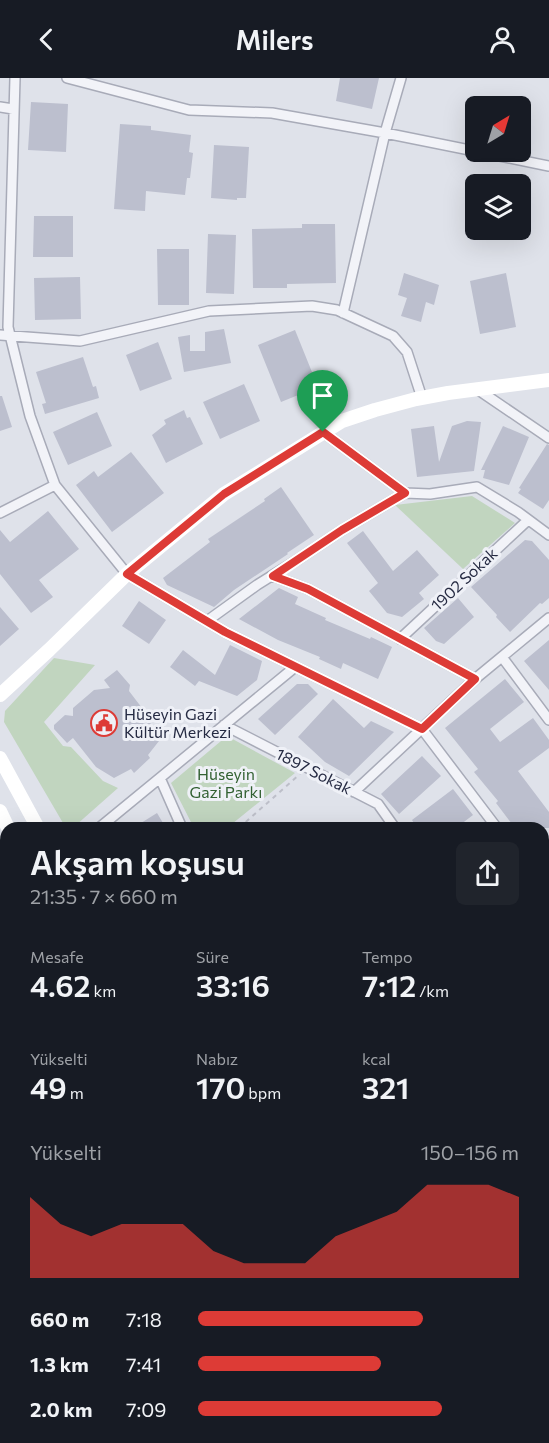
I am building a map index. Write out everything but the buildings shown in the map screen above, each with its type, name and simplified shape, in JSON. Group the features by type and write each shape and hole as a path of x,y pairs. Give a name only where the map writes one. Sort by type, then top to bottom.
{"street":[{"path":"15,78 8,327 30,416 55,485 127,574 225,632 422,729 492,822"},
{"path":"67,78 189,110 272,113 549,166"},
{"path":"344,314 385,133 401,78"},
{"path":"0,107 14,109"},
{"path":"0,199 11,200"},
{"path":"0,335 80,341 209,311 312,306 337,310 393,336 407,352 422,398"},
{"path":"0,695 49,651 127,574 224,494 342,421 422,398 549,380"},
{"path":"477,389 549,438"},
{"path":"323,432 405,493"},
{"path":"0,513 55,485"},
{"path":"207,621 257,585 342,530 405,493 429,494 477,487 518,512 549,535"},
{"name":"1902 Sokak","path":"400,639 528,520"},
{"path":"273,576 308,589 475,679"},
{"path":"354,792 475,679 549,618"},
{"path":"502,657 549,720"},
{"path":"106,822 295,667"},
{"name":"1897 Sokak","path":"224,725 378,804 391,822"},
{"path":"0,758 35,822"},
{"path":"160,778 179,822"}],"path":[{"path":"246,822 307,768"}],"green space":[{"path":"472,496 515,523 463,569 395,505"},
{"path":"54,658 95,665 44,722 63,746 71,747 103,781 118,788 80,822 62,822 4,722 5,711"},
{"name":"Hüseyin Gazi Parkı","path":"227,736 295,773 234,822 191,822 171,783"}],"place":[{"name":"Hüseyin Gazi Kültür Merkezi","path":"104,723"}],"route":[{"path":"323,432 405,493 342,530 273,576 308,589 475,679 422,729 225,632 127,574 224,494 323,432"}]}
